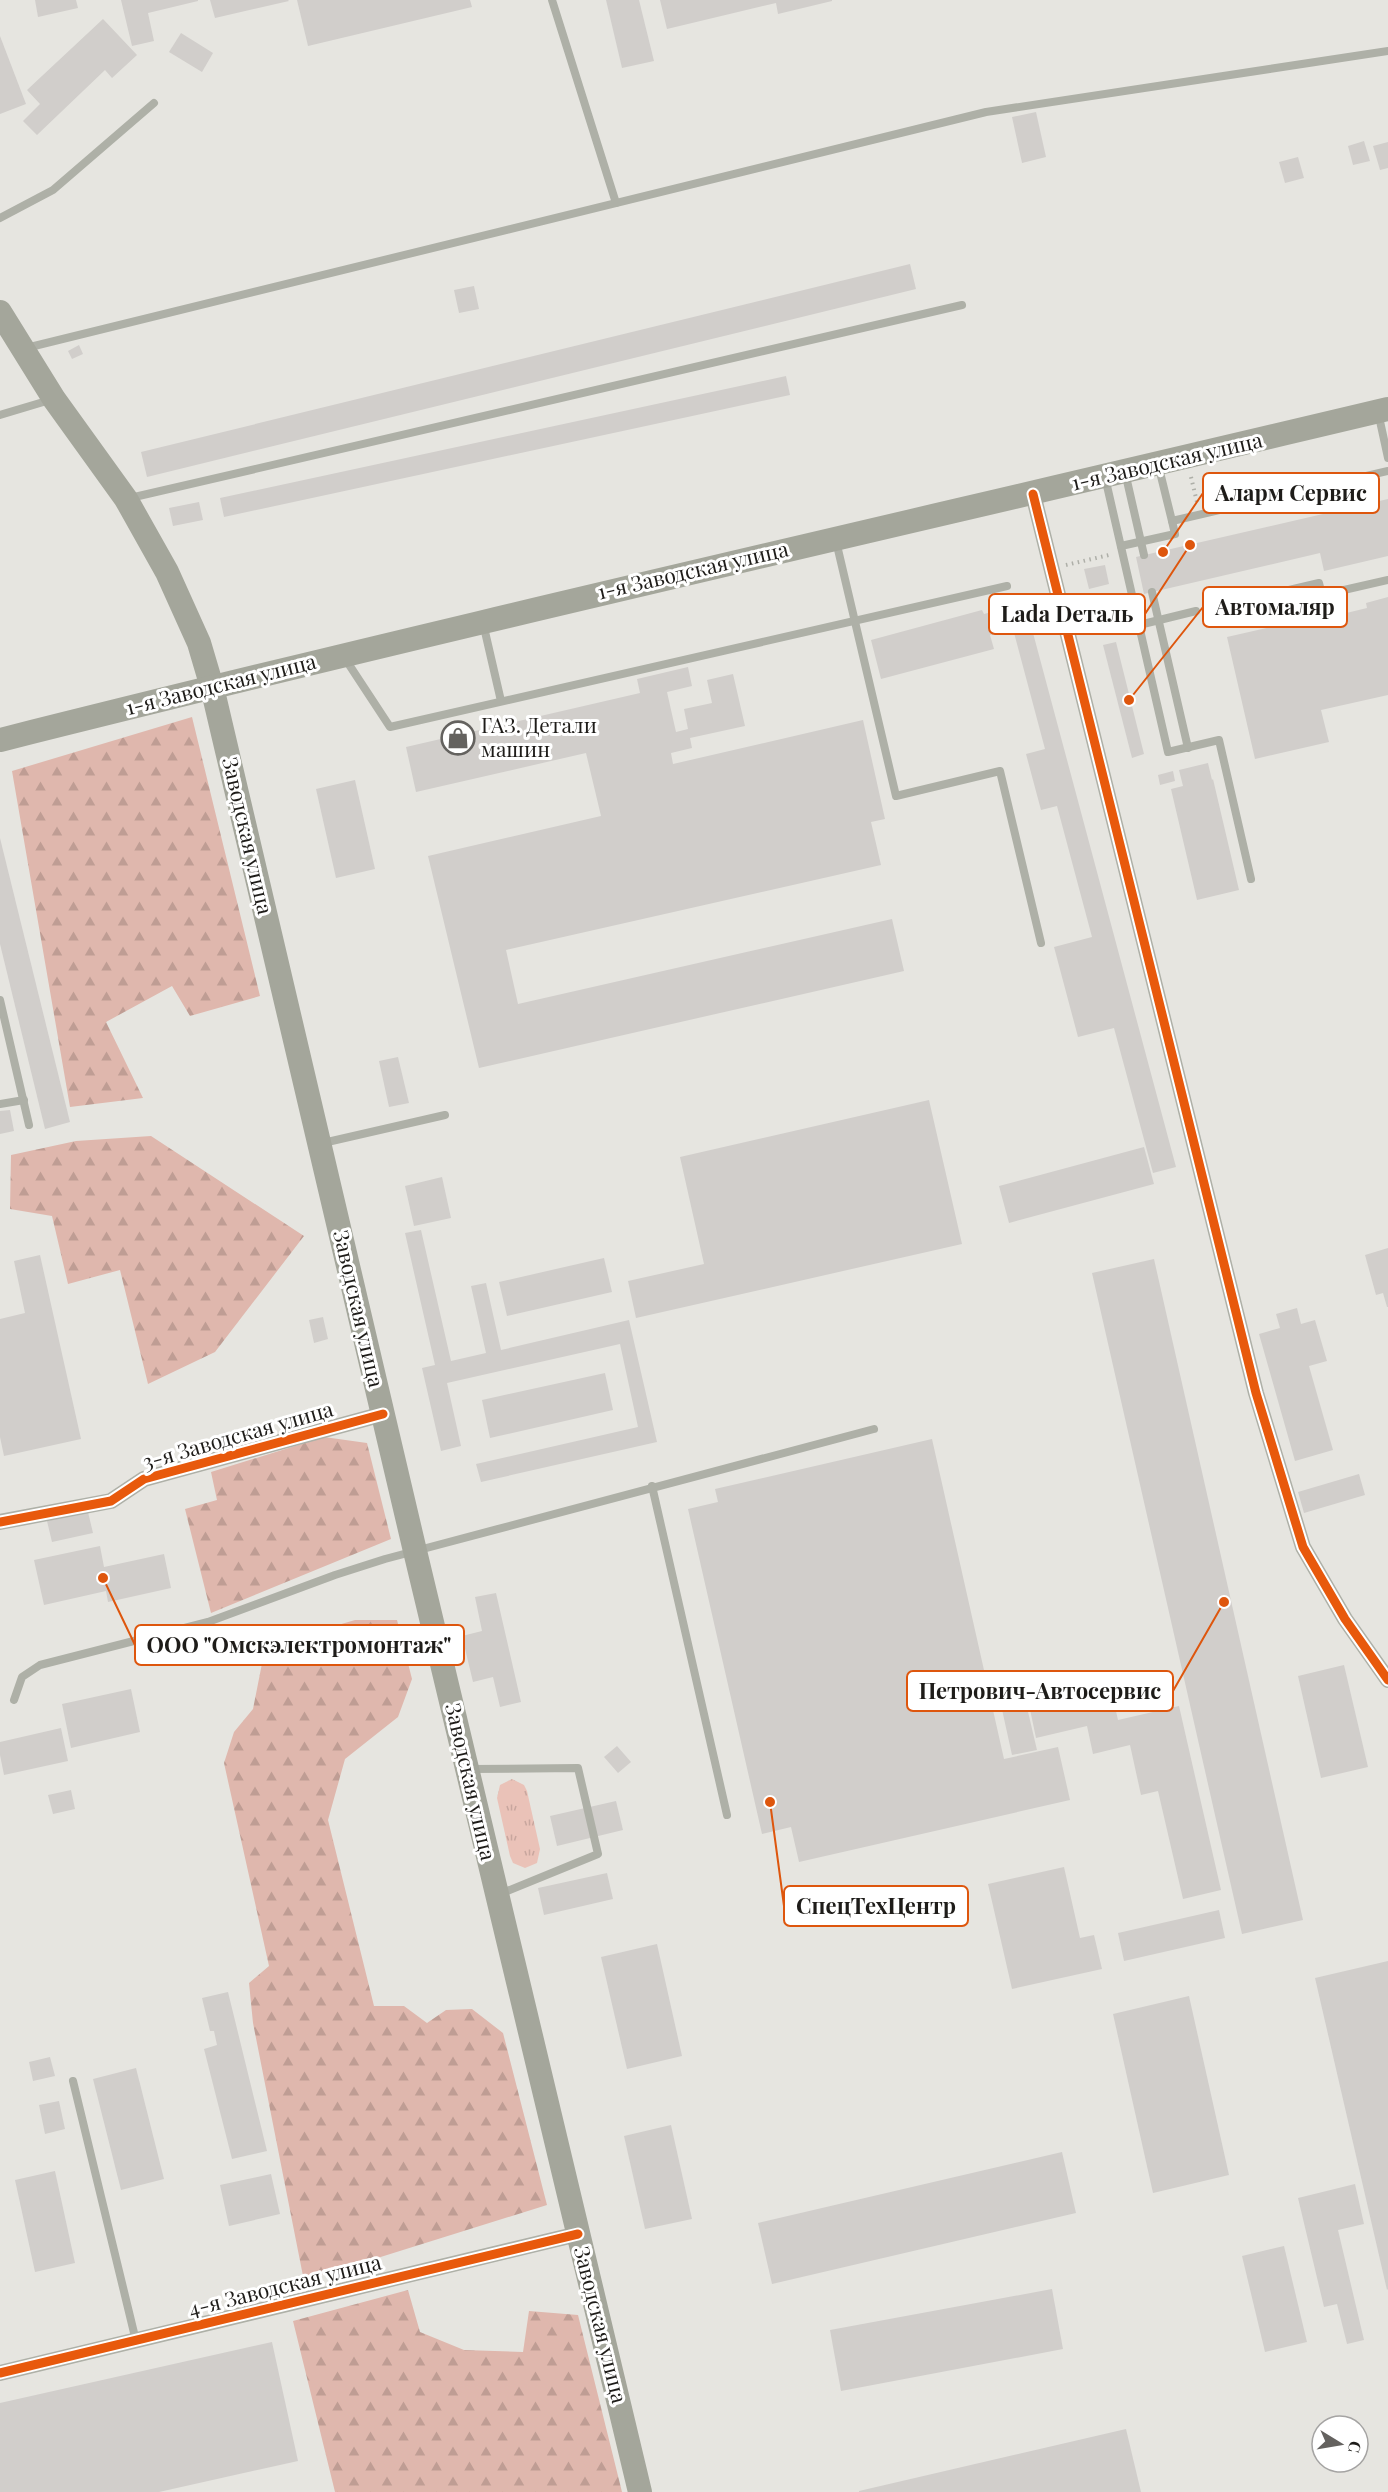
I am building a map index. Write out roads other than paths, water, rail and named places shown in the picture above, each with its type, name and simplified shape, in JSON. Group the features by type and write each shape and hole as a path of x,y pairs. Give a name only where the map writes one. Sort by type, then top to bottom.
{"main road":[{"name":"Заводская улица","path":"0,312 54,399 126,499 167,572 199,643 212,687 415,1551 640,2492"},
{"name":"1-я Заводская улица","path":"0,740 343,655 1383,410"}],"street":[{"path":"1032,494 1256,1394 1304,1547 1346,1619 1388,1680"},
{"name":"3-я Заводская улица","path":"0,1522 111,1500 144,1479 383,1414"},
{"name":"4-я Заводская улица","path":"0,2373 578,2234"}],"lane":[{"path":"552,0 616,203"},
{"path":"23,348 986,112 1388,51"},
{"path":"0,218 53,190 154,103"},
{"path":"126,499 962,305"},
{"path":"0,415 54,399"},
{"path":"1383,410 1388,458"},
{"path":"1121,546 1174,534 1158,464"},
{"path":"1172,521 1388,471"},
{"path":"1115,474 1144,555"},
{"path":"1115,474 1121,546 1168,752 1219,740 1251,879"},
{"path":"835,538 896,796 1000,771 1041,943"},
{"path":"1225,604 1319,583 1322,595 1388,580"},
{"path":"343,655 390,727 1007,586"},
{"path":"1152,592 1188,748"},
{"path":"1139,625 1196,611"},
{"path":"483,622 501,701"},
{"path":"0,1000 4,1037 30,1125"},
{"path":"0,1104 24,1100"},
{"path":"319,1144 445,1114"},
{"path":"14,1700 22,1677 40,1665 208,1622 335,1575 415,1551 652,1486 874,1429"},
{"path":"652,1486 726,1815"},
{"path":"467,1769 578,1768 598,1854 497,1896"},
{"path":"73,2081 135,2341"}],"place":[{"name":"Lada Dеталь","path":"1190,545"},
{"name":"Аларм Сервис","path":"1163,552"},
{"name":"Автомаляр","path":"1129,700"},
{"name":"ГАЗ. Детали машин","path":"458,738"},
{"name":"ООО \"Омскэлектромонтаж\"","path":"103,1578"},
{"name":"Петрович-Автосервис","path":"1224,1602"},
{"name":"СпецТехЦентр","path":"770,1802"}]}
